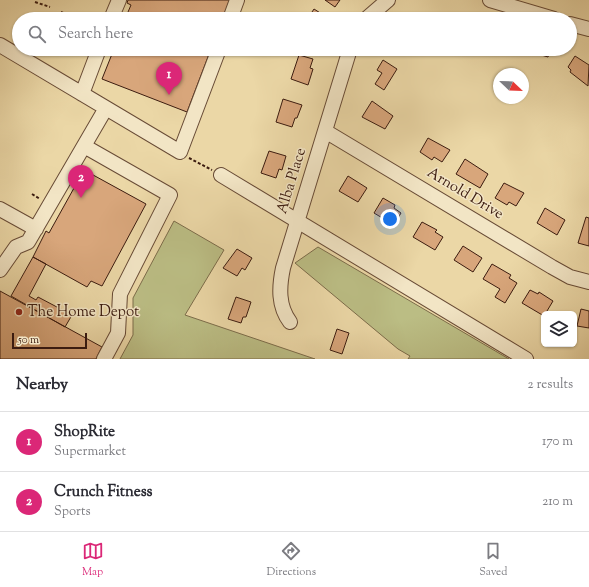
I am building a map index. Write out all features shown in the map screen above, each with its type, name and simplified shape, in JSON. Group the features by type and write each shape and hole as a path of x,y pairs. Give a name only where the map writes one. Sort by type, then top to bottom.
{"street":[{"path":"114,12 119,0"},
{"path":"233,12 237,0"},
{"path":"374,12 388,0"},
{"path":"490,0 530,12"},
{"path":"577,26 589,29"},
{"path":"0,45 12,52"},
{"path":"18,56 180,152 216,56"},
{"path":"82,94 97,56"},
{"name":"Alba Place","path":"290,322 282,308 280,281 297,220 348,56"},
{"path":"0,270 16,247 28,242 106,108"},
{"name":"Arnold Drive","path":"325,131 552,267 570,277 589,282"},
{"path":"84,146 170,195 120,294 118,333 104,359"},
{"path":"221,175 526,359"},
{"path":"0,209 36,229"}],"path":[{"path":"35,2 50,7"},
{"path":"180,152 221,175"},
{"path":"32,194 43,201"}],"green space":[{"path":"174,221 224,250 185,315 315,359 120,359 133,335 133,298"},
{"path":"318,247 509,359 408,359 410,356 398,349 295,263"}],"building":[{"path":"128,0 230,0 226,12 128,12 131,5 127,3"},
{"path":"325,0 340,0 335,7"},
{"path":"314,9 319,12 312,12"},
{"path":"111,56 208,56 187,112 102,79"},
{"path":"299,56 313,59 310,68 313,69 308,85 291,79"},
{"path":"575,56 589,65 588,86 570,72 571,70 568,67"},
{"path":"383,60 397,69 384,90 375,84 382,73 377,70"},
{"path":"283,99 302,105 292,127 276,122"},
{"path":"372,101 393,116 385,129 362,117"},
{"path":"428,138 450,150 442,162 434,157 432,160 420,152"},
{"path":"269,151 286,156 282,170 279,169 276,178 261,173"},
{"path":"465,159 488,174 480,188 456,174"},
{"path":"84,170 146,204 102,286 91,281 87,287 33,257 46,231 49,233"},
{"path":"348,176 367,188 358,202 339,191"},
{"path":"504,183 524,193 516,206 509,202 507,205 495,198"},
{"path":"383,198 395,205 394,208 401,213 394,225 374,213"},
{"path":"545,208 565,220 557,235 537,223"},
{"path":"586,217 589,218 589,246 578,243"},
{"path":"422,222 437,230 435,232 443,237 435,250 413,237"},
{"path":"463,246 482,258 473,272 454,260"},
{"path":"237,249 252,258 245,270 242,268 237,276 223,268"},
{"path":"33,257 46,264 29,296 36,300 38,297 72,315 65,327 11,296"},
{"path":"492,264 511,275 509,278 517,283 505,303 495,297 500,289 483,279"},
{"path":"530,290 538,294 539,292 553,301 547,311 541,311 541,314 522,303"},
{"name":"The Home Depot","path":"0,291 102,347 96,359 0,359"},
{"path":"236,297 251,302 246,317 243,317 241,323 228,319"},
{"path":"581,309 589,311 589,328 577,326"},
{"path":"337,329 349,333 342,354 330,350"}],"place":[{"name":"ShopRite","path":"169,95"},
{"name":"Crunch Fitness","path":"81,198"},
{"name":"The Home Depot","path":"19,312"}]}
